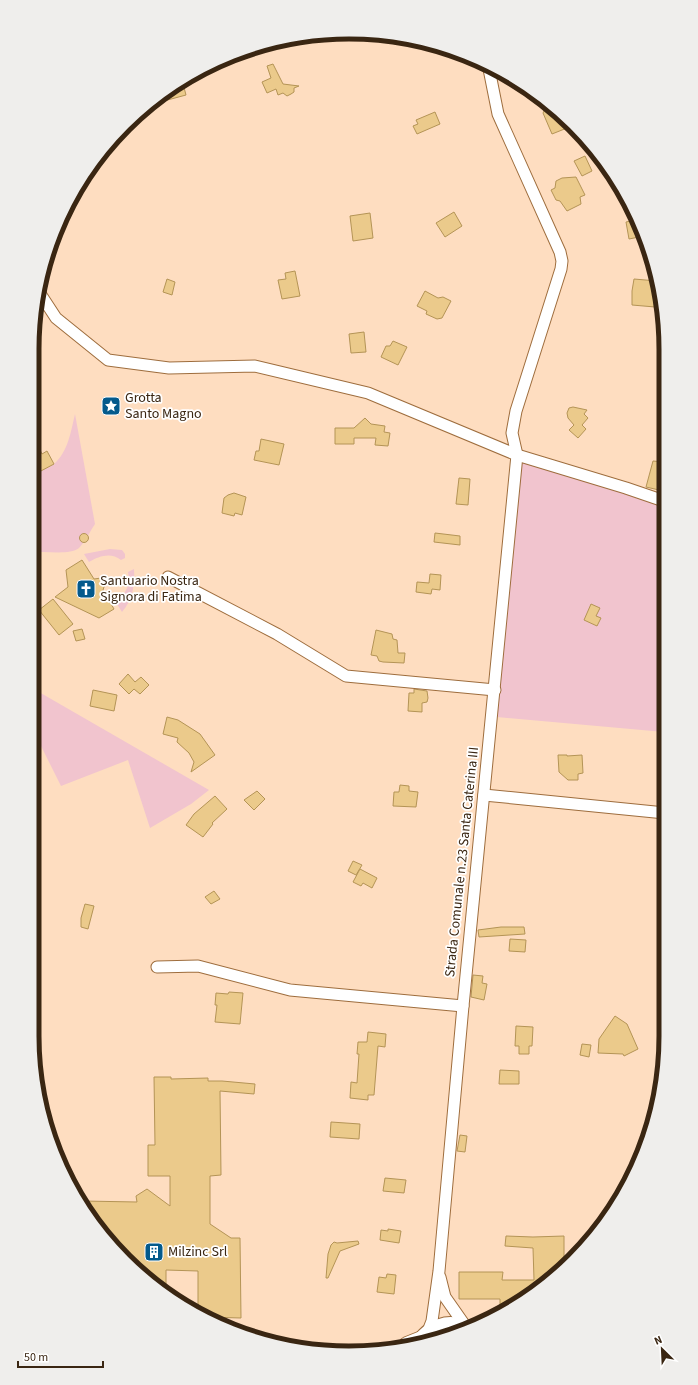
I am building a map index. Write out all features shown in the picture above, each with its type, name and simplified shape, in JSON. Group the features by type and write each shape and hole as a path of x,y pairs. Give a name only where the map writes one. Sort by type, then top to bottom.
{"main road":[{"path":"426,1336 436,1328 448,1325 457,1327"}],"street":[{"name":"Strada Comunale n.23 Santa Caterina III","path":"424,1336 432,1321 439,1271 463,1006 517,455 512,433 516,411 561,269 562,260 560,252 498,114 490,73"},
{"path":"44,299 56,318 108,360 169,368 255,366 368,393 517,455 626,488 659,500"},
{"path":"168,577 277,634 346,676 495,690"},
{"path":"484,795 659,812"},
{"path":"157,967 198,966 290,990 463,1006"},
{"path":"439,1271 445,1296 464,1324"}],"shaded area":[{"path":"75,414 95,524 81,546 75,550 69,552 39,552 39,471 50,467 59,459 63,454"},
{"path":"517,455 659,505 659,732 497,717"},
{"path":"110,549 122,550 125,554 125,558 121,560 113,556 105,556 89,562 84,554"},
{"path":"134,569 131,597 122,612 115,601 127,589 129,581 128,572"},
{"path":"39,692 209,790 191,804 150,828 128,760 61,786 41,746 39,746"}],"building":[{"path":"273,64 283,84 299,86 294,88 294,92 287,96 283,93 278,95 276,89 267,93 262,82 271,78 267,66"},
{"path":"184,87 186,95 162,101"},
{"path":"545,109 566,128 552,134 543,113"},
{"path":"435,112 440,124 417,134 413,126 418,124 416,120"},
{"path":"585,156 592,171 582,176 574,161"},
{"path":"576,177 585,195 580,197 581,204 567,211 560,201 556,200 551,190 555,188 556,181 562,178"},
{"path":"454,212 462,226 445,237 436,223"},
{"path":"370,213 373,238 353,241 350,216"},
{"path":"631,221 638,237 629,239 626,222"},
{"path":"295,271 300,296 282,299 278,280 286,279 285,273"},
{"path":"167,279 175,282 172,295 163,292"},
{"path":"634,279 651,280 655,307 632,305"},
{"path":"425,291 438,298 443,297 451,301 442,318 437,319 426,314 427,311 417,306"},
{"path":"364,332 366,352 351,353 349,334"},
{"path":"393,341 407,347 398,365 381,357 386,346 390,346"},
{"path":"573,407 587,410 584,414 588,418 582,425 586,429 578,438 569,430 574,425 568,418 567,413 569,408"},
{"path":"365,418 371,424 385,426 384,432 390,433 388,446 375,445 376,438 354,438 354,444 335,444 335,428 354,428"},
{"path":"261,439 284,444 279,465 254,460 256,451 259,451"},
{"path":"39,451 42,454 47,451 54,464 39,472"},
{"path":"653,461 659,462 659,490 646,487"},
{"path":"459,478 470,479 468,505 456,504"},
{"path":"234,493 246,497 242,515 235,513 234,516 222,513 224,498"},
{"path":"84,533 89,538 84,543 79,538"},
{"path":"435,533 460,536 460,545 434,542"},
{"name":"Santuario Nostra Signora di Fatima","path":"82,560 94,579 101,578 105,584 103,590 114,609 99,618 55,597 68,587 66,570"},
{"path":"430,574 441,575 440,590 432,589 431,594 416,592 417,582 429,583"},
{"path":"53,599 73,624 59,635 39,610"},
{"path":"591,604 600,608 596,616 601,618 597,626 584,620"},
{"path":"82,629 85,639 76,641 73,631"},
{"path":"376,630 392,634 393,639 397,640 398,653 405,653 404,663 383,662 379,661 377,656 371,655"},
{"path":"128,674 135,682 141,677 149,685 140,694 134,689 129,694 119,684"},
{"path":"414,689 427,691 428,698 427,702 422,703 422,712 408,711 409,693 414,693"},
{"path":"93,690 117,695 114,711 90,706"},
{"path":"167,717 178,720 200,734 215,755 191,772 194,762 189,753 177,742 178,738 163,734"},
{"path":"558,755 582,755 583,773 578,774 578,780 568,780 559,772"},
{"path":"400,785 409,786 409,791 418,792 416,807 393,806 394,792 399,792"},
{"path":"257,791 265,799 254,810 244,800"},
{"path":"215,796 227,809 212,823 213,824 203,837 186,825 194,814"},
{"path":"353,861 362,865 356,875 348,871"},
{"path":"360,869 377,878 372,888 363,883 361,886 353,882"},
{"path":"214,891 220,899 211,904 205,897"},
{"path":"85,904 94,906 88,929 81,927 81,918"},
{"path":"501,927 524,927 525,934 479,937 478,930"},
{"path":"510,939 526,940 525,952 509,951"},
{"path":"473,975 483,976 482,983 487,984 484,1000 471,997"},
{"path":"229,992 243,993 240,1024 215,1022 217,1005 215,1005 216,993 228,994"},
{"path":"615,1016 627,1024 638,1049 624,1056 623,1054 598,1053 599,1039"},
{"path":"516,1026 533,1027 532,1046 529,1046 529,1054 519,1054 519,1046 515,1046"},
{"path":"368,1032 386,1034 385,1047 378,1046 374,1095 368,1095 368,1100 350,1098 351,1082 357,1083 359,1054 357,1054 358,1042 367,1042"},
{"path":"582,1044 591,1045 589,1057 580,1055"},
{"path":"500,1070 519,1071 519,1084 499,1084"},
{"path":"154,1077 171,1077 171,1079 208,1078 208,1081 255,1084 254,1094 220,1091 221,1175 210,1176 210,1224 231,1238 240,1238 241,1318 220,1317 198,1306 198,1271 166,1270 166,1286 160,1282 116,1240 103,1225 87,1201 137,1202 136,1196 147,1189 170,1206 170,1176 148,1176 148,1145 155,1145"},
{"path":"331,1122 360,1124 359,1139 330,1137"},
{"path":"460,1135 467,1136 465,1152 457,1151"},
{"path":"385,1178 406,1180 404,1193 383,1191"},
{"path":"388,1229 401,1231 399,1243 380,1240 381,1230 388,1231"},
{"path":"506,1236 564,1236 564,1259 538,1282 500,1306 500,1299 459,1299 459,1272 503,1272 502,1280 534,1280 533,1248 505,1246"},
{"path":"358,1241 359,1244 340,1251 328,1278 326,1278 328,1254 331,1245 334,1242"},
{"path":"387,1274 396,1275 394,1294 377,1292 379,1277 386,1278"}],"place":[{"name":"Grotta Santo Magno","path":"111,406"},
{"name":"Santuario Nostra Signora di Fatima","path":"86,589"},
{"name":"Milzinc Srl","path":"154,1252"}]}
